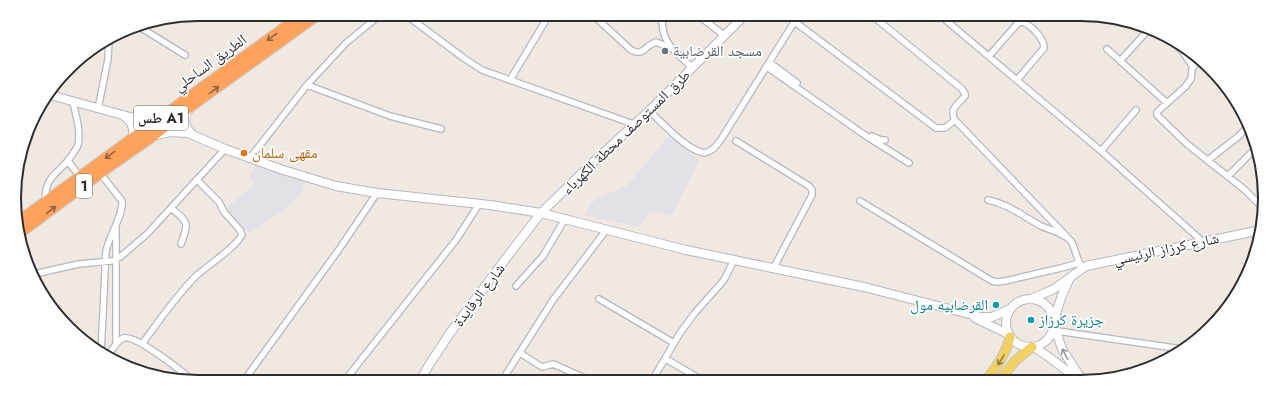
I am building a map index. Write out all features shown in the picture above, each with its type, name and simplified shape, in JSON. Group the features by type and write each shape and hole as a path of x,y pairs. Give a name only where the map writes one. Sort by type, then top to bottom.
{"highway":[{"name":"الطريق الساحلي","path":"23,218 293,21"},
{"name":"الطريق الساحلي","path":"24,230 309,21"}],"main road":[{"name":"طرق المستوصف محطة الكهرباء","path":"541,213 586,169 636,125 739,21"},
{"path":"54,96 123,116 143,119 163,116"},
{"path":"190,107 185,116 185,123 188,130 193,135"},
{"path":"123,116 130,120 133,127 132,139"},
{"path":"149,139 159,134 182,132 193,135 225,149 320,182 377,193 479,204 541,213 686,250 864,287 981,317 996,316 1010,309 1017,303 1031,299 1040,302 1048,308 1062,349 1079,375"},
{"name":"شارع الرفايدة","path":"425,375 436,353 450,333 541,213"},
{"name":"شارع كرزاز الرئيسي","path":"1055,325 1065,286 1080,266 1255,231"},
{"name":"شارع كرزاز الرئيسي","path":"1031,299 1054,289 1073,275"},
{"path":"990,375 1006,352 1009,336 1006,327 1006,320 1010,309"},
{"path":"957,311 989,324 1022,346 1033,347 1072,375"},
{"path":"1004,375 1015,361 1033,347 1044,343 1051,335 1055,325"}],"street":[{"path":"250,158 307,85 346,43 373,21"},
{"path":"414,21 474,66 636,125"},
{"path":"510,80 546,21"},
{"path":"599,21 630,50 635,52 644,50 651,43 656,42 673,49"},
{"path":"661,21 665,36 673,49 693,68"},
{"path":"706,21 725,36"},
{"path":"649,111 693,148 704,153 709,152 715,148 722,138 795,21"},
{"path":"799,21 936,128 945,128 955,120"},
{"path":"860,200 992,281 1005,281 1061,268 1080,266 1072,243 1068,238 955,120 952,112 965,96 962,89 879,21"},
{"path":"947,21 1101,151 1202,241"},
{"path":"989,56 1018,23 1022,22 1030,26 1042,40 1044,48 1017,80"},
{"path":"143,29 185,55"},
{"path":"1120,61 1146,33"},
{"path":"98,109 106,72 108,45"},
{"path":"1107,49 1167,103"},
{"path":"1185,55 1193,67"},
{"path":"1196,63 1193,67 1191,79 1185,87 1157,112 1159,117 1187,144 1228,176 1258,202"},
{"path":"768,65 866,132 878,139 885,140"},
{"path":"768,65 869,138 909,163"},
{"path":"307,85 390,116 441,129"},
{"path":"45,201 49,180 68,161 78,146 78,126 73,102"},
{"path":"1101,151 1136,110"},
{"path":"1208,160 1239,136 1245,130"},
{"path":"736,141 809,186 812,190 812,195 773,269"},
{"path":"38,273 79,264 116,260 141,240 225,149"},
{"path":"1228,176 1252,152"},
{"path":"68,161 80,177"},
{"path":"100,173 122,201 122,208 108,241 105,262 101,346"},
{"path":"142,344 187,285 224,253 242,235 240,230 224,212 219,202 197,180"},
{"path":"248,375 340,248 377,193"},
{"path":"988,200 1013,208 1041,226 1068,238"},
{"path":"349,375 456,240 479,204"},
{"path":"172,208 184,219 186,223 187,228 181,244"},
{"path":"516,286 542,256 565,219"},
{"path":"116,224 116,344"},
{"path":"507,375 553,300 607,229"},
{"path":"656,375 674,343 694,314 724,280 734,260"},
{"path":"599,299 674,343"},
{"path":"1055,325 1174,348"},
{"path":"111,352 120,340 127,338 142,344 186,375"},
{"path":"520,353 542,367 553,364 577,375"},
{"path":"666,359 693,375"}],"shaded area":[{"path":"670,134 699,161 672,215 650,212 639,227 584,215 596,198 627,186"},
{"path":"256,163 304,182 301,194 284,210 249,233 227,208 255,183 249,178"}],"place":[{"name":"مسجد القرضابية","path":"665,51"},
{"name":"مقهى سلمان","path":"244,153"},
{"name":"القرضابيه مول","path":"996,305"},
{"name":"جزيرة كرزاز","path":"1031,320"}]}
